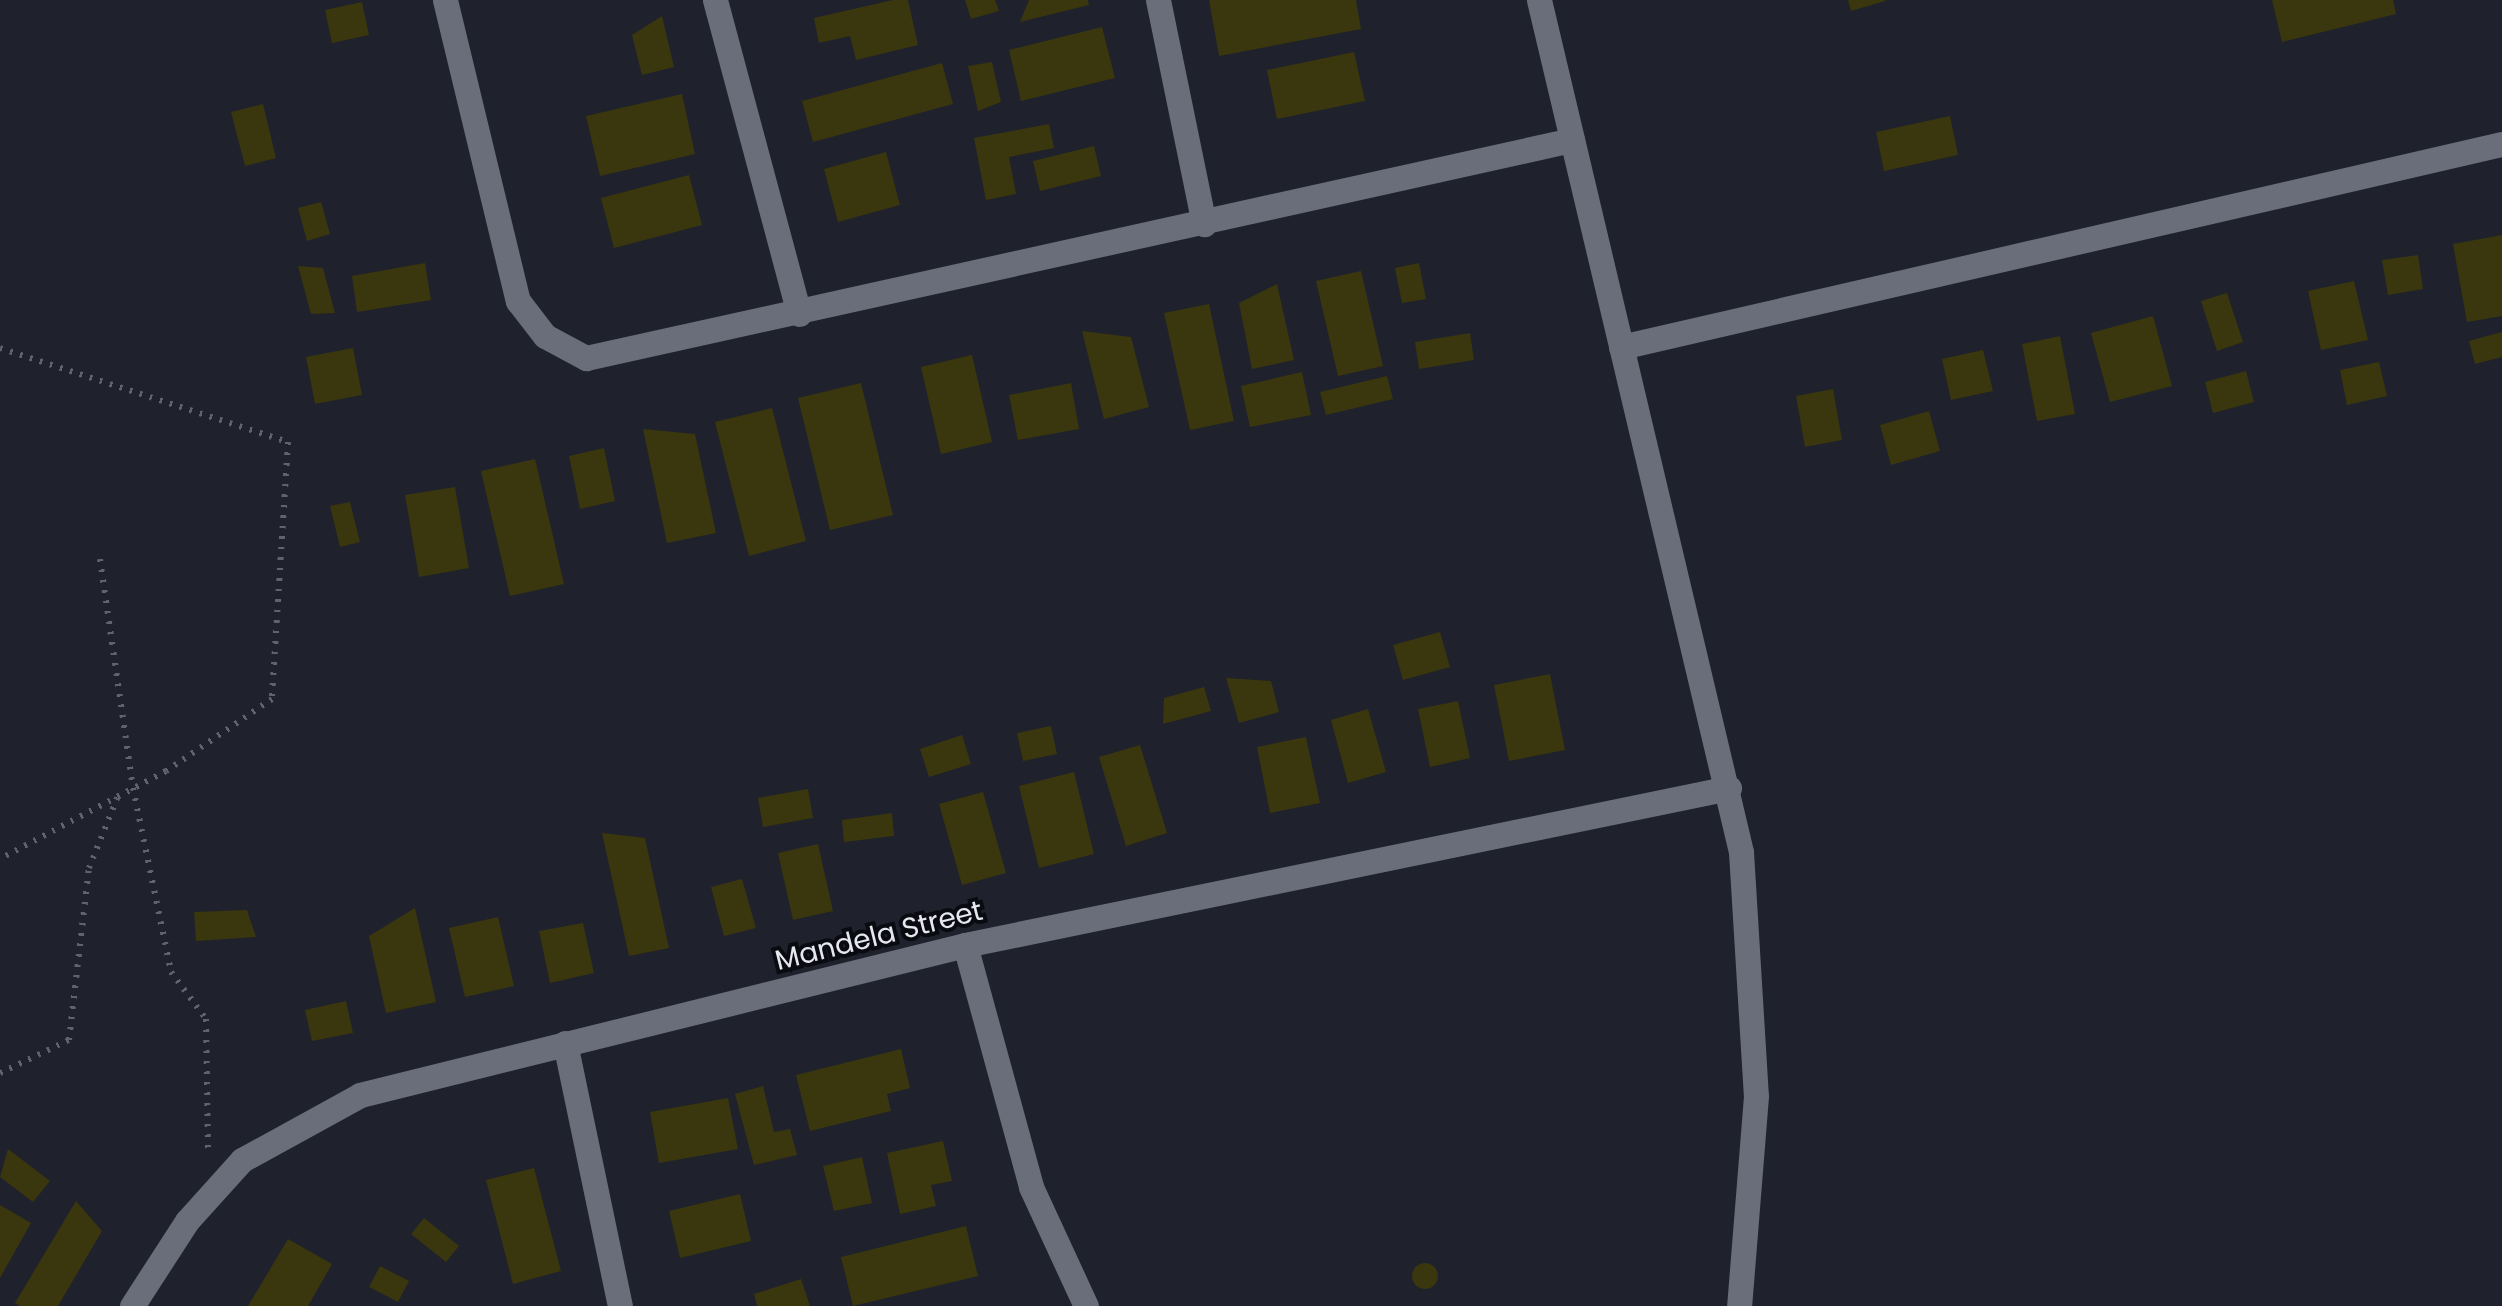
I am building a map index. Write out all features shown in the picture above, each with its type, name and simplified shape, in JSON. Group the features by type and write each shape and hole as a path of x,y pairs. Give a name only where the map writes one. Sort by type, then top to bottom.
{"street":[{"path":"445,0 511,282 530,322 544,336 574,354 601,358 1572,140"},
{"path":"715,0 799,314"},
{"path":"1158,0 1204,224"},
{"path":"1539,0 1729,788 1747,898 1756,1096 1739,1306"},
{"path":"1621,346 2502,144"},
{"name":"Mandela Street","path":"132,1306 208,1192 291,1128 360,1095 964,945 1729,788"},
{"path":"964,945 1032,1187 1086,1306"},
{"path":"566,1043 620,1306"}],"path":[{"path":"0,348 288,442 272,699 133,788 0,858"},
{"path":"100,560 133,788 171,972 206,1019 208,1192"},
{"path":"0,1073 70,1040 89,868 118,796"}],"building":[{"path":"908,0 918,45 856,60 850,36 819,43 814,18"},
{"path":"965,0 995,0 999,11 971,19"},
{"path":"1029,0 1088,0 1089,5 1020,22"},
{"path":"1209,0 1356,0 1361,29 1219,56"},
{"path":"1848,0 1885,0 1885,1 1851,11"},
{"path":"2272,0 2393,0 2396,14 2282,42"},
{"path":"362,2 369,35 332,43 325,10"},
{"path":"662,16 674,67 642,75 632,35"},
{"path":"1102,27 1115,78 1021,101 1009,50"},
{"path":"1354,52 1365,101 1277,119 1267,70"},
{"path":"992,62 1001,102 978,111 968,66"},
{"path":"942,63 953,104 813,142 802,101"},
{"path":"682,94 695,154 600,176 586,116"},
{"path":"263,104 276,158 245,166 231,112"},
{"path":"1950,116 1958,155 1884,171 1876,132"},
{"path":"1049,124 1054,148 1009,157 1016,194 986,200 974,138"},
{"path":"1094,146 1101,176 1040,191 1033,161"},
{"path":"886,152 900,205 838,222 824,169"},
{"path":"689,175 702,225 614,248 601,198"},
{"path":"321,202 330,234 307,241 298,208"},
{"path":"2502,235 2502,316 2467,322 2453,244"},
{"path":"2418,255 2423,289 2388,295 2382,260"},
{"path":"425,263 431,300 357,312 352,276"},
{"path":"1419,263 1426,299 1402,303 1395,268"},
{"path":"298,266 323,268 335,313 311,314"},
{"path":"1361,271 1383,366 1338,376 1316,281"},
{"path":"2354,281 2368,340 2321,350 2308,291"},
{"path":"1277,284 1294,360 1252,369 1239,303"},
{"path":"2227,293 2243,342 2217,351 2201,301"},
{"path":"1209,304 1234,421 1190,430 1164,313"},
{"path":"2153,316 2172,386 2110,402 2091,333"},
{"path":"1082,331 1131,337 1149,407 1104,419"},
{"path":"2502,332 2502,357 2475,364 2469,341"},
{"path":"1470,333 1474,360 1419,369 1415,342"},
{"path":"2060,336 2075,414 2037,421 2022,344"},
{"path":"353,348 362,395 315,404 306,357"},
{"path":"1983,350 1993,391 1951,400 1942,359"},
{"path":"972,355 992,442 941,454 921,367"},
{"path":"2379,362 2387,396 2347,405 2340,370"},
{"path":"2246,371 2254,402 2213,413 2205,382"},
{"path":"1302,372 1311,415 1250,427 1241,386"},
{"path":"1387,376 1393,399 1326,415 1320,392"},
{"path":"861,383 893,515 830,530 798,398"},
{"path":"1071,383 1079,429 1018,440 1009,395"},
{"path":"1833,389 1842,440 1805,447 1796,396"},
{"path":"772,408 806,541 749,556 715,422"},
{"path":"1929,411 1940,451 1891,465 1880,425"},
{"path":"643,429 695,434 716,533 667,543"},
{"path":"604,448 615,501 580,509 569,456"},
{"path":"535,459 564,584 510,596 481,471"},
{"path":"455,487 469,568 419,577 405,495"},
{"path":"350,502 360,542 340,547 330,506"},
{"path":"1440,632 1450,667 1403,680 1393,645"},
{"path":"1550,674 1565,750 1509,761 1494,685"},
{"path":"1226,678 1271,681 1279,712 1239,723"},
{"path":"1204,687 1211,711 1163,724 1164,698"},
{"path":"1458,701 1470,758 1430,767 1418,709"},
{"path":"1368,709 1386,772 1348,783 1331,720"},
{"path":"1051,726 1057,754 1023,761 1017,733"},
{"path":"962,735 971,764 929,777 920,749"},
{"path":"1306,737 1320,803 1270,813 1257,747"},
{"path":"1140,745 1167,833 1126,846 1099,757"},
{"path":"1074,772 1094,854 1039,868 1019,786"},
{"path":"808,789 813,818 763,827 758,798"},
{"path":"983,792 1006,873 962,885 939,804"},
{"path":"892,813 894,836 844,842 842,820"},
{"path":"602,833 645,838 669,948 629,956"},
{"path":"818,844 833,911 793,920 778,853"},
{"path":"742,879 756,928 724,936 711,887"},
{"path":"415,908 436,1002 386,1013 369,936"},
{"path":"247,910 256,937 196,941 194,912"},
{"path":"498,917 514,986 465,997 449,928"},
{"path":"583,923 594,973 550,983 539,931"},
{"path":"346,1001 353,1033 312,1041 305,1010"},
{"path":"901,1049 910,1088 887,1094 891,1111 810,1131 796,1075"},
{"path":"763,1086 774,1132 790,1129 797,1155 754,1165 735,1094"},
{"path":"728,1098 738,1149 659,1163 650,1112"},
{"path":"943,1141 952,1181 931,1185 936,1206 900,1214 887,1153"},
{"path":"8,1149 50,1181 33,1202 0,1177"},
{"path":"862,1157 872,1203 834,1211 823,1166"},
{"path":"534,1168 561,1271 513,1284 486,1180"},
{"path":"740,1194 751,1241 680,1258 669,1211"},
{"path":"76,1201 102,1231 58,1306 20,1306 15,1303"},
{"path":"0,1205 31,1223 0,1278"},
{"path":"424,1218 459,1246 446,1262 411,1234"},
{"path":"966,1226 978,1276 853,1306 841,1257"},
{"path":"288,1239 332,1264 308,1306 248,1306"},
{"path":"1425,1263 1434,1267 1438,1276 1434,1285 1425,1289 1416,1285 1412,1276 1416,1267"},
{"path":"380,1266 409,1281 398,1302 369,1287"},
{"path":"801,1279 810,1306 757,1306 754,1294"}]}
